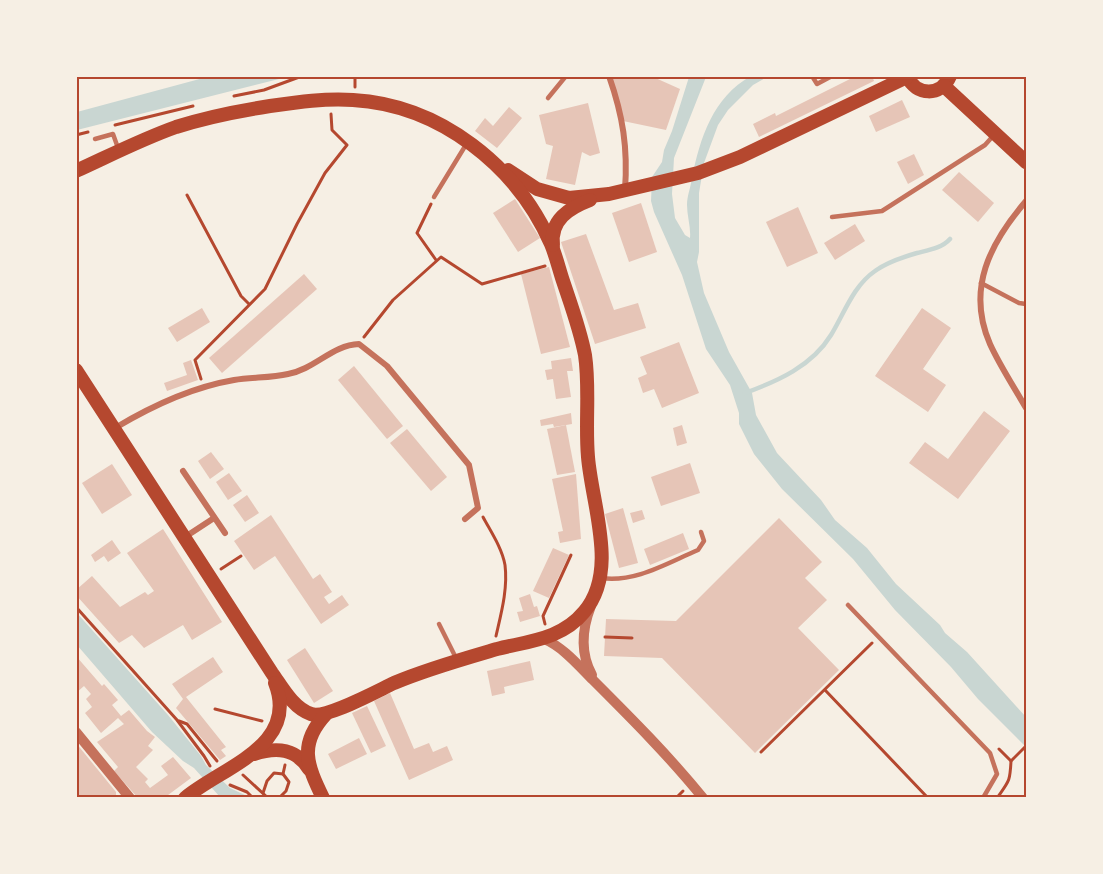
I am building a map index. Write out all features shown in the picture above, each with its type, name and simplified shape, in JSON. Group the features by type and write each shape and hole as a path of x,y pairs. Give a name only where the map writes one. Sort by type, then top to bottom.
{"main road":[{"path":"556,261 554,228 562,216 576,206 609,194 680,178 721,165 886,81 907,77 913,86 923,92 934,91 947,81 995,134 1026,162"},
{"path":"76,171 174,128 221,114 284,104 356,100 394,106 434,121 468,141 529,184 547,193 569,198 609,194"},
{"path":"76,370 272,673 301,708 316,715 326,714 402,679 496,650 544,639 574,622 593,600 601,578 601,549 588,461 585,357 577,323 546,234 508,177 482,151"},
{"path":"190,794 252,755 270,737 280,712 279,694 272,673"},
{"path":"309,769 310,735 326,714"},
{"path":"252,755 269,749 297,755 304,760 323,798"}],"street":[{"path":"609,76 623,121 627,148 625,190"},
{"path":"1026,201 998,238 989,255 981,283 980,305 990,342 1026,408"},
{"path":"114,429 147,411 205,387 235,380 289,374 311,366 346,344 359,344 387,366 469,465 478,508 465,519"},
{"path":"183,471 225,533"},
{"path":"184,538 214,518"},
{"path":"593,600 584,637 584,654 600,688"},
{"path":"544,639 559,647 675,765 703,798"},
{"path":"76,732 130,798"}],"lane":[{"path":"548,98 566,76"},
{"path":"812,76 817,84 832,76"},
{"path":"95,139 113,134 119,151"},
{"path":"832,217 882,211 985,145 995,134"},
{"path":"434,197 468,141"},
{"path":"981,283 1019,303 1026,304"},
{"path":"601,578 620,580 633,577 698,550 704,541 701,532"},
{"path":"848,606 990,753 997,774 984,798"},
{"path":"439,624 457,661"}],"path":[{"path":"205,387 195,360 265,289 297,224 326,173 347,145 332,130 330,100"},
{"path":"188,195 241,296 249,304"},
{"path":"434,197 417,233 436,260"},
{"path":"359,344 393,300 441,257 482,284 556,261"},
{"path":"478,508 499,545 505,565 503,606 495,641 496,650"},
{"path":"543,616 571,555"},
{"path":"210,577 241,556"},
{"path":"76,607 177,720 253,798"},
{"path":"761,752 879,636"},
{"path":"604,637 632,638"},
{"path":"825,690 928,798"},
{"path":"215,709 262,721"},
{"path":"177,720 187,724 226,772 242,773 268,798"},
{"path":"995,745 1011,761 1011,778 997,798"},
{"path":"1011,761 1026,746"},
{"path":"283,774 285,765"},
{"path":"263,793 267,781 274,773 283,774 289,782 286,792 279,798"}],"shaded area":[{"path":"751,76 774,77 767,77 753,85 728,110 718,125 704,163 699,193 697,262 704,293 729,352 752,393 756,415 777,453 821,500 835,520 867,548 896,584 967,652 1026,717 1026,747 895,610 853,559 782,489 754,454 739,424 739,413 730,385 706,349 682,275 654,212 651,201 652,177 662,162 689,77 706,77 674,158 672,194 675,218 685,235 690,238 688,198 704,134 710,120 727,95"},
{"path":"207,77 287,77 77,130 77,112"},
{"path":"76,612 168,715 206,765 230,788 249,797 220,797 194,768 183,761 152,732 77,645"}],"building":[{"path":"609,76 651,76 680,89 666,130 623,121"},
{"path":"856,76 872,76 874,81 759,137 753,124 775,113 776,116"},
{"path":"902,100 910,117 876,132 869,116"},
{"path":"588,103 600,153 590,156 582,152 575,185 546,179 553,146 546,144 539,115"},
{"path":"509,107 522,118 497,148 475,131 485,118 493,126"},
{"path":"914,154 924,175 908,184 897,162"},
{"path":"959,172 994,203 978,222 942,190"},
{"path":"515,199 540,238 518,252 493,213"},
{"path":"641,203 657,252 629,262 612,213"},
{"path":"798,207 818,253 787,267 766,222"},
{"path":"855,224 865,241 835,260 824,243"},
{"path":"586,234 614,310 638,303 646,328 595,344 561,242"},
{"path":"549,267 570,347 541,354 521,274"},
{"path":"304,274 317,289 222,373 209,358"},
{"path":"202,308 210,322 177,342 168,328"},
{"path":"922,308 951,328 923,369 946,385 928,412 875,376"},
{"path":"679,342 699,393 662,408 654,389 643,393 638,378 647,374 640,357"},
{"path":"571,358 573,371 567,371 571,397 556,399 553,379 547,380 545,370 552,369 551,361"},
{"path":"191,360 198,380 167,391 164,383 187,375 183,363"},
{"path":"354,366 403,426 387,439 338,380"},
{"path":"984,411 1010,431 958,499 909,463 925,442 948,459"},
{"path":"571,413 572,424 554,427 553,424 541,426 540,420"},
{"path":"566,425 575,472 557,475 547,429"},
{"path":"682,425 687,443 677,446 673,428"},
{"path":"407,429 447,477 431,491 390,443"},
{"path":"211,452 224,469 210,479 198,461"},
{"path":"690,463 700,493 661,506 651,477"},
{"path":"112,464 132,495 102,514 82,483"},
{"path":"229,473 242,491 228,500 216,482"},
{"path":"576,474 581,539 560,543 558,532 563,531 552,479"},
{"path":"247,495 259,513 245,522 233,505"},
{"path":"623,508 638,563 619,568 605,514"},
{"path":"642,510 645,519 633,523 630,513"},
{"path":"271,515 313,579 320,574 332,592 324,597 329,604 342,595 349,605 321,624 275,556 254,570 234,541"},
{"path":"779,518 822,562 805,578 827,600 798,628 839,670 755,753 662,658 604,656 606,619 676,621"},
{"path":"163,529 222,622 192,640 183,625 144,648 132,635 119,643 76,595 76,590 92,576 120,607 145,592 148,595 154,591 127,553"},
{"path":"683,533 689,549 650,565 644,549"},
{"path":"112,540 121,553 108,562 104,556 95,562 91,555"},
{"path":"553,548 569,555 549,598 533,591"},
{"path":"530,594 540,616 520,622 517,612 523,611 519,598"},
{"path":"305,648 333,691 314,703 287,660"},
{"path":"76,656 102,686 104,684 118,700 112,705 121,716 129,710 155,737 148,746 153,750 136,767 148,779 145,782 150,788 168,775 161,766 173,757 191,778 164,798 138,798 114,771 118,767 97,742 124,724 118,718 101,733 85,713 92,707 86,699 91,694 84,686 76,693"},
{"path":"213,657 223,672 186,697 226,747 221,750 226,756 220,760 176,708 183,699 172,684"},
{"path":"530,661 534,680 504,687 505,693 492,696 487,671"},
{"path":"390,693 414,749 429,743 433,752 447,746 453,760 409,780 374,701"},
{"path":"367,706 386,746 371,753 352,713"},
{"path":"359,738 367,754 336,769 328,754"},
{"path":"76,743 116,792 116,798 76,798"}],"waterway":[{"path":"745,393 782,378 814,355 831,335 855,292 867,277 895,260 939,247 950,239"}]}
